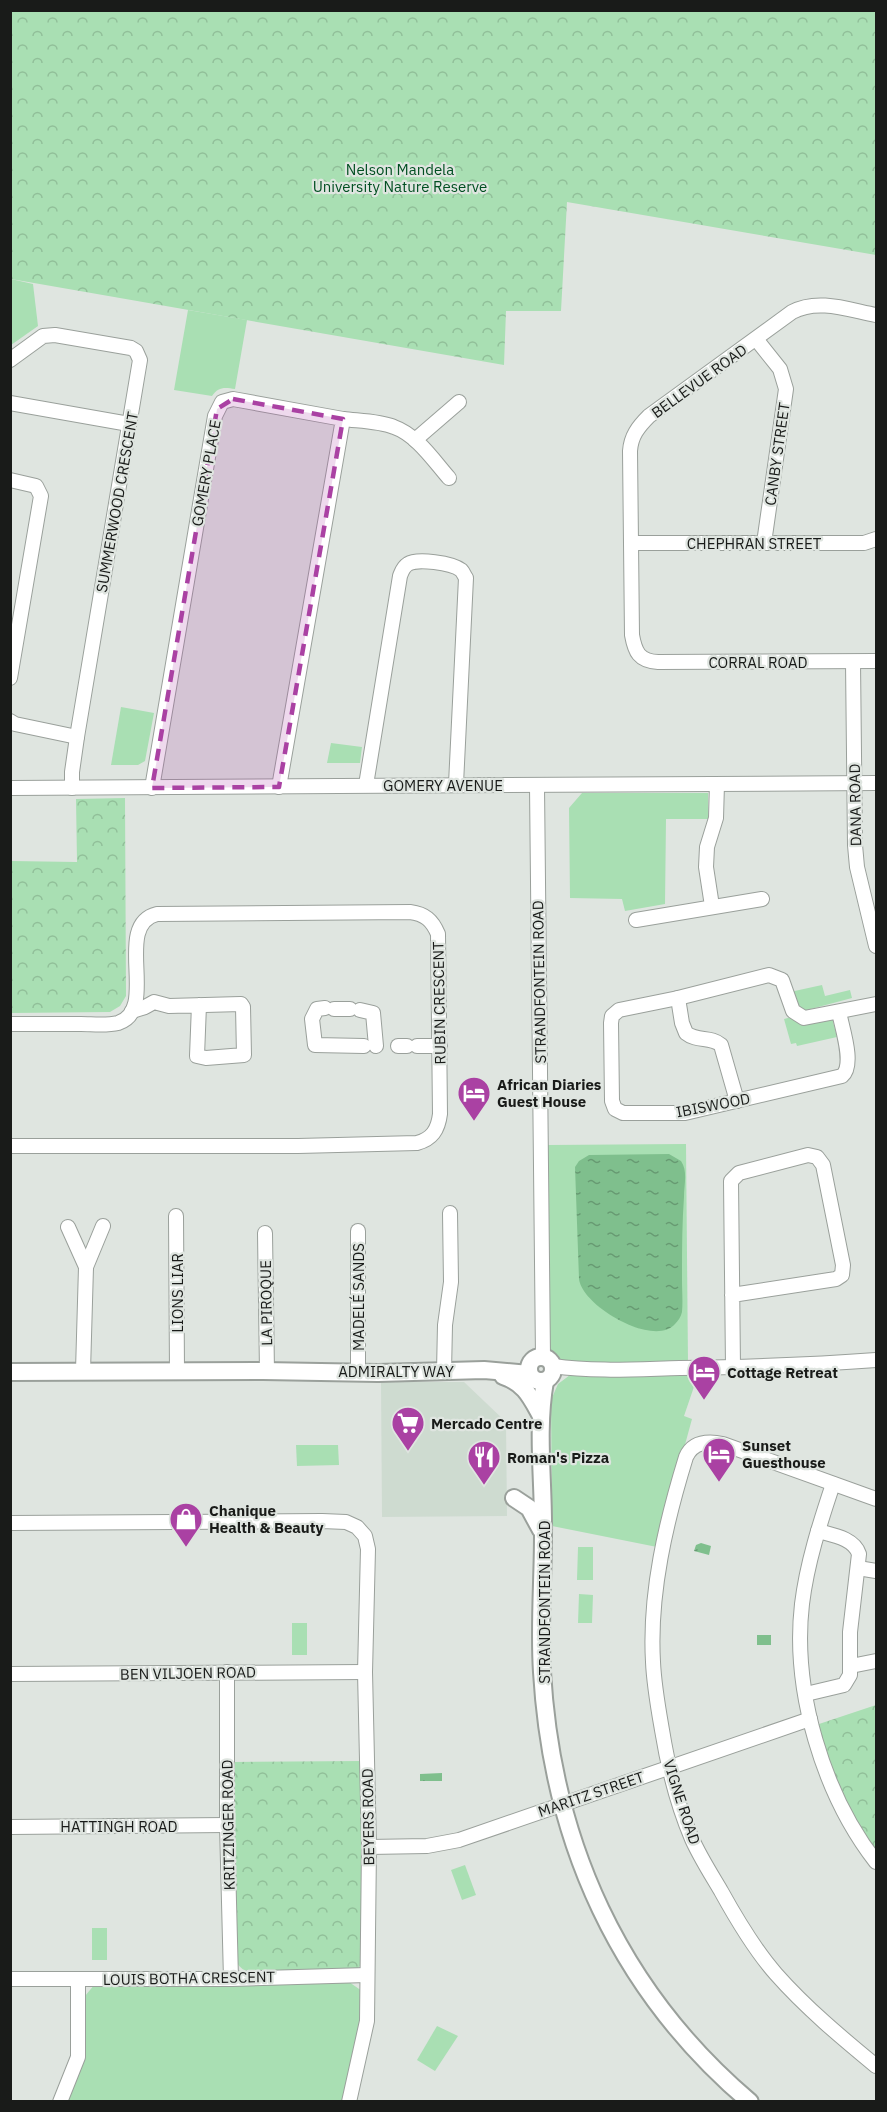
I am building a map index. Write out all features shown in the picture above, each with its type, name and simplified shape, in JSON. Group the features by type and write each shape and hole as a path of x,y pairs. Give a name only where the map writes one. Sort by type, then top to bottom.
{"main road":[{"name":"ADMIRALTY WAY","path":"10,1372 358,1368 541,1371"},
{"name":"ADMIRALTY WAY","path":"445,1368 541,1371"},
{"path":"484,1370 512,1379 522,1385 542,1409"},
{"name":"STRANDFONTEIN ROAD","path":"541,1371 542,1671 551,1755 561,1805 584,1873 624,1953 673,2024 704,2059 750,2102"},
{"path":"514,1498 529,1508 543,1537"}],"street":[{"name":"BELLEVUE ROAD","path":"641,658 635,650 632,635 630,451 637,428 649,416 792,312 811,305 876,315"},
{"name":"SUMMERWOOD CRESCENT","path":"10,360 48,335 131,348 136,351 140,360 77,736 72,788"},
{"name":"CANBY STREET","path":"756,339 780,369 786,389 764,543"},
{"name":"GOMERY PLACE","path":"152,788 217,409 224,400 233,399 393,426 415,440 449,478"},
{"path":"415,440 459,402"},
{"path":"10,403 129,424"},
{"path":"279,787 343,418"},
{"path":"10,480 36,486 40,496 10,678"},
{"name":"CHEPHRAN STREET","path":"631,543 864,543 876,539"},
{"path":"366,785 400,576 406,565 422,561 454,566 462,571 466,578 456,784"},
{"name":"CORRAL ROAD","path":"641,658 658,662 876,661"},
{"name":"DANA ROAD","path":"853,662 857,867 872,909 876,946"},
{"path":"10,721 15,724 77,736"},
{"name":"GOMERY AVENUE","path":"10,788 876,783"},
{"path":"712,906 706,867 707,848 716,818 717,784"},
{"name":"STRANDFONTEIN ROAD","path":"537,786 541,1371"},
{"path":"636,920 762,898"},
{"name":"RUBIN CRESCENT","path":"10,1146 298,1146 417,1143 431,1136 439,1122 438,934 434,924 419,914 410,912 153,915 141,925 138,936 136,992 132,1011"},
{"name":"IBISWOOD","path":"838,1012 848,1058 845,1074 674,1114 628,1113 614,1107 611,1094 611,1023 612,1016 624,1009 769,975 782,981 794,1011 800,1017 809,1018 876,1004"},
{"path":"678,998 686,1033 697,1038 716,1041 721,1045 737,1101"},
{"path":"10,1024 110,1024 123,1020 132,1011 154,1002 165,1005 199,1005 242,1005 244,1055 206,1058 197,1056 199,1005"},
{"path":"389,1046 373,1012 330,1008 316,1009 313,1014 315,1045 389,1046 440,1046"},
{"path":"732,1295 836,1279 842,1275 843,1265 823,1165 817,1157 808,1155 734,1176 730,1187 733,1367"},
{"path":"445,1368 445,1324 451,1282 450,1213"},
{"name":"LIONS LIAR","path":"176,1216 177,1371"},
{"path":"83,1371 86,1267 103,1226"},
{"path":"68,1227 86,1267"},
{"name":"MADELÉ SANDS","path":"358,1231 358,1368"},
{"name":"LA PIROQUE","path":"265,1233 266,1370"},
{"name":"ADMIRALTY WAY","path":"541,1371 816,1365 876,1360"},
{"name":"VIGNE ROAD","path":"833,1485 723,1444 705,1442 689,1451 670,1514 657,1580 652,1627 652,1662 668,1767 693,1839 744,1932 776,1975 843,2039 876,2066"},
{"path":"876,1499 833,1485 818,1531 801,1617 810,1719 835,1796 876,1862"},
{"name":"BEYERS ROAD","path":"10,1523 322,1521 350,1523 363,1532 368,1550 365,1672 369,1846 367,2021 349,2102"},
{"path":"806,1694 844,1685 848,1682 851,1665 850,1632 859,1554 854,1544 818,1531"},
{"path":"858,1568 876,1571"},
{"path":"851,1665 876,1661"},
{"name":"KRITZINGER ROAD","path":"227,1672 227,1825 231,1979"},
{"name":"BEN VILJOEN ROAD","path":"10,1674 365,1672"},
{"name":"MARITZ STREET","path":"369,1846 444,1845 810,1719"},
{"name":"HATTINGH ROAD","path":"10,1827 227,1825"},
{"name":"LOUIS BOTHA CRESCENT","path":"10,1979 231,1979 368,1975"},
{"path":"60,2102 78,2057 78,1979"}],"highlighted area":[{"path":"233,399 343,419 279,787 152,788 217,409"}],"shaded area":[{"path":"381,1382 464,1382 506,1422 507,1516 382,1517"}],"green space":[{"name":"Nelson Mandela University Nature Reserve","path":"10,11 876,11 876,255 567,202 561,311 506,311 504,365 11,279"},
{"path":"11,279 33,284 38,326 11,345"},
{"path":"188,310 247,320 235,389 222,388 212,396 174,390"},
{"path":"121,707 154,713 145,761 138,765 111,765"},
{"path":"331,743 362,747 360,763 327,763"},
{"path":"582,793 708,793 708,819 666,819 665,904 625,911 622,899 570,898 569,808"},
{"path":"125,798 126,996 120,1006 110,1012 11,1013 11,861 77,862 76,799"},
{"path":"822,985 825,996 850,990 852,998 807,1010 797,1009 790,992"},
{"path":"831,1014 837,1037 797,1046 796,1043 791,1044 784,1019 795,1016"},
{"path":"686,1144 688,1363 565,1363 558,1361 550,1355 545,1345 548,1145"},
{"path":"570,1375 698,1375 684,1416 692,1419 657,1547 552,1526 551,1400 558,1384"},
{"path":"296,1445 338,1445 339,1465 297,1466"},
{"path":"578,1547 593,1547 593,1580 577,1580"},
{"path":"579,1594 593,1595 592,1623 578,1623"},
{"path":"292,1623 307,1623 307,1655 292,1655"},
{"path":"876,1705 876,1854 855,1822 829,1769 816,1725"},
{"path":"364,1761 361,1965 356,1970 247,1972 239,1966 234,1957 233,1762"},
{"path":"465,1865 476,1895 462,1900 451,1870"},
{"path":"92,1928 107,1928 107,1960 92,1960"},
{"path":"349,1982 362,1991 367,2001 345,2101 65,2102 85,1996 95,1984"},
{"path":"437,2026 458,2036 435,2071 417,2060"}],"water":[{"path":"669,1154 681,1161 685,1174 682,1312 675,1324 665,1330 652,1331 620,1321 592,1301 583,1290 579,1279 575,1167 579,1161 589,1155"},
{"path":"701,1543 711,1546 709,1555 694,1551 696,1545"},
{"path":"757,1635 771,1635 771,1645 757,1645"},
{"path":"442,1773 442,1781 420,1781 420,1774"}],"place":[{"name":"African Diaries Guest House","path":"474,1122"},
{"name":"Cottage Retreat","path":"704,1401"},
{"name":"Mercado Centre","path":"408,1452"},
{"name":"Sunset Guesthouse","path":"719,1483"},
{"name":"Roman's Pizza","path":"484,1486"},
{"name":"Chanique Health & Beauty","path":"186,1548"}]}
